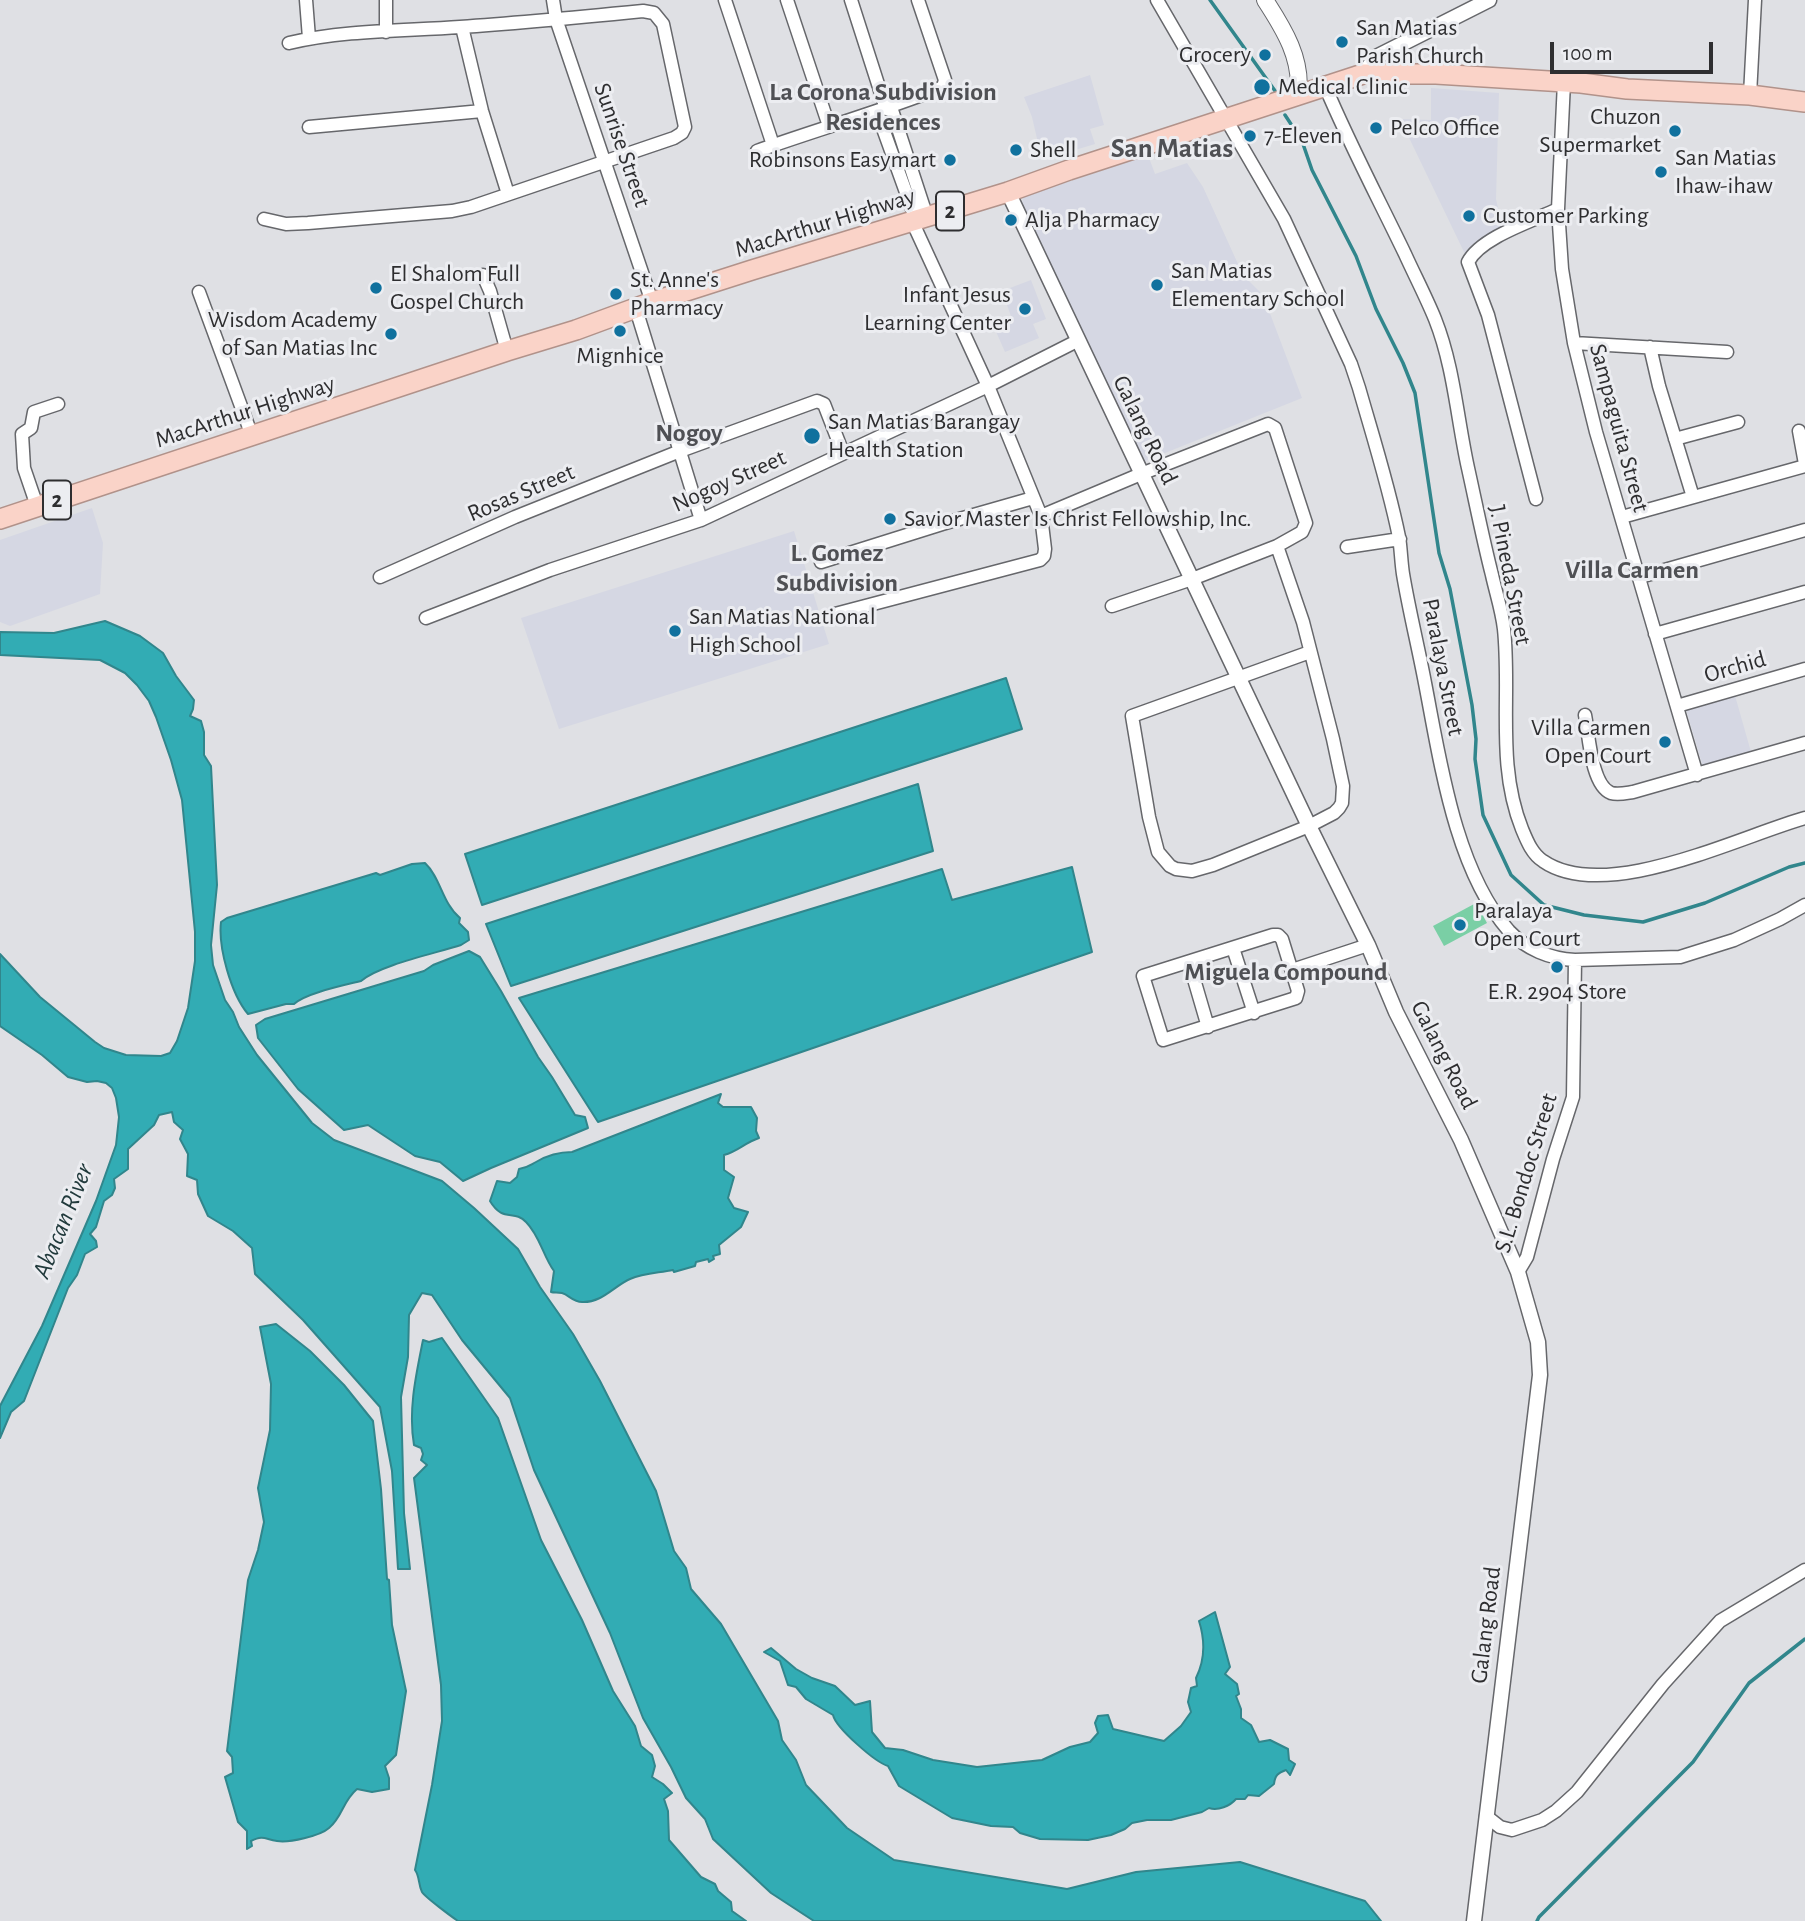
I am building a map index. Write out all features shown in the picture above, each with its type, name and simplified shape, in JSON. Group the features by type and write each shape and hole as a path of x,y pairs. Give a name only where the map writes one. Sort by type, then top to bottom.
{"highway":[{"name":"MacArthur Highway","path":"0,519 644,306 1008,192 1363,75 1436,74 1627,89 1750,95 1805,102"}],"main road":[{"path":"1265,0 1295,56 1299,69 1298,95"},
{"path":"1295,56 1312,78 1324,86"}],"street":[{"path":"306,0 309,38"},
{"path":"386,0 386,32"},
{"name":"Sunrise Street","path":"553,0 556,19 606,162 680,451 701,520"},
{"path":"724,0 773,145"},
{"path":"787,0 829,126"},
{"path":"835,614 1040,560 1045,549 1041,516 919,220 851,0"},
{"path":"757,151 943,87 946,80 918,0"},
{"name":"Paralaya Street","path":"1157,0 1284,219 1351,364 1399,539 1408,604 1443,778 1467,856 1493,911 1511,933 1537,952 1558,959 1575,960 1680,957 1734,940 1805,905"},
{"path":"1363,75 1376,57 1489,0"},
{"path":"1750,95 1755,0"},
{"path":"264,219 286,224 440,212 471,207 674,138 682,133 685,127 663,24 654,13 643,11 309,38 289,43"},
{"path":"462,27 482,111 508,194"},
{"name":"Sampaguita Street","path":"1564,82 1558,209 1562,269 1574,343 1596,432 1697,775"},
{"name":"J. Pineda Street","path":"1324,86 1426,299 1447,354 1466,462 1504,627 1507,774 1514,807 1528,844 1540,859 1558,870 1597,876 1620,875 1703,853 1805,818"},
{"path":"309,127 482,111"},
{"name":"Galang Road","path":"1008,192 1368,945 1396,1012 1461,1140 1518,1272 1538,1342 1539,1375 1474,1921"},
{"path":"1536,499 1488,315 1468,262 1471,256 1484,246 1558,209"},
{"path":"483,275 507,351"},
{"path":"198,292 252,436"},
{"name":"Nogoy Street","path":"426,618 550,570 701,520 988,386 1077,341"},
{"path":"1574,343 1727,352"},
{"path":"1650,347 1693,497"},
{"name":"Rosas Street","path":"380,577 515,517 680,451 817,401 824,404 843,453"},
{"path":"37,506 24,468 22,434 30,428 34,412 58,404"},
{"path":"1675,439 1738,422"},
{"path":"1041,516 1263,426 1272,425 1275,428 1306,523 1302,532 1277,546 1112,606"},
{"path":"1622,517 1805,465 1799,431"},
{"path":"821,562 1033,498"},
{"path":"1640,577 1805,530"},
{"path":"1347,547 1399,539"},
{"path":"1277,546 1303,622 1343,786 1342,803 1334,813 1309,826 1213,865 1192,871 1170,866 1158,852 1149,817 1132,716 1310,652"},
{"path":"1655,634 1805,592"},
{"name":"Orchid","path":"1676,706 1805,669"},
{"path":"1585,715 1598,779 1604,789 1614,794 1633,792 1697,775 1805,743"},
{"path":"1278,935 1282,939 1292,970 1298,991 1296,998 1163,1041 1143,976 1233,948 1278,935"},
{"path":"1292,970 1368,945"},
{"path":"1233,948 1254,1013"},
{"name":"S.L. Bondoc Street","path":"1518,1272 1527,1257 1573,1097 1575,960"},
{"path":"1189,962 1209,1027"},
{"path":"1485,1821 1511,1830 1542,1820 1556,1811 1577,1792 1663,1684 1720,1620 1805,1570"}],"shaded area":[{"path":"1090,75 1104,125 1090,129 1095,144 1042,160 1032,117 1024,97"},
{"path":"1431,88 1499,93 1496,199 1504,235 1465,254 1400,119 1431,120"},
{"name":"San Matias Elementary School","path":"1148,155 1155,174 1187,163 1203,187 1243,275 1263,295 1302,398 1145,461 1022,205 1023,197"},
{"name":"Infant Jesus Learning Center","path":"1031,280 1046,319 1033,324 1039,338 1005,352 994,327 1012,319 1002,291"},
{"path":"92,508 103,543 100,594 10,626 0,622 0,540"},
{"name":"San Matias National High School","path":"794,531 829,644 559,729 521,618"},
{"path":"1734,692 1751,752 1703,767 1685,706"}],"green space":[{"name":"Paralaya Open Court","path":"1476,903 1487,923 1444,946 1433,926"}],"water":[{"path":"105,621 140,636 163,653 194,700 190,716 201,721 204,755 211,766 217,885 211,945 213,965 225,1000 239,1027 257,1055 312,1123 334,1140 442,1181 518,1249 600,1381 656,1491 674,1551 686,1568 691,1589 721,1624 778,1721 782,1740 796,1760 806,1785 847,1828 894,1860 1067,1889 1136,1872 1240,1862 1365,1901 1381,1921 814,1921 771,1893 713,1839 705,1819 686,1798 643,1718 610,1633 534,1470 510,1398 462,1340 432,1295 422,1293 409,1315 408,1357 401,1397 404,1513 410,1569 398,1569 392,1471 380,1407 303,1320 255,1274 252,1248 233,1231 208,1216 198,1194 197,1180 187,1176 188,1154 180,1139 183,1130 174,1122 172,1112 159,1115 154,1125 128,1149 128,1169 114,1179 115,1188 112,1195 104,1201 96,1227 90,1234 97,1247 85,1254 77,1275 68,1288 24,1401 11,1412 0,1438 0,1406 42,1326 96,1201 116,1145 119,1117 116,1098 112,1088 106,1083 68,1077 0,1026 0,954 40,997 95,1042 126,1055 161,1056 170,1053 188,1008 195,961 195,932 182,800 171,760 149,701 125,673 100,660 0,655 0,632 54,633"},
{"path":"1006,678 1022,729 482,905 465,854"},
{"path":"918,784 933,851 511,986 486,924"},
{"path":"425,863 435,876 449,905 460,918 459,923 468,932 469,940 461,945 381,970 361,981 316,993 294,1004 248,1014 236,995 227,970 221,922 376,873 380,875 412,864"},
{"path":"1072,867 1092,952 598,1122 519,998 942,869 952,900"},
{"path":"469,951 480,957 538,1057 575,1115 585,1117 588,1128 463,1181 440,1162 415,1156 368,1125 344,1130 298,1089 258,1038 256,1025 265,1019 424,971"},
{"path":"721,1094 718,1103 723,1107 751,1107 757,1118 756,1131 759,1138 724,1155 724,1170 734,1177 728,1198 734,1208 748,1212 741,1227 719,1245 720,1254 713,1256 714,1259 709,1262 708,1259 696,1262 695,1266 674,1272 673,1270 635,1277 589,1302 579,1302 562,1293 551,1292 554,1271 531,1228 522,1218 499,1212 490,1201 497,1181 510,1183 517,1177 519,1169 544,1158 572,1152"},
{"path":"276,1324 310,1351 344,1385 373,1421 392,1625 406,1691 396,1755 385,1766 389,1789 372,1792 357,1789 334,1823 319,1834 289,1841 259,1838 251,1841 252,1846 247,1849 247,1831 238,1822 225,1777 233,1773 232,1757 227,1751 248,1580 264,1522 258,1488 270,1430 271,1384 260,1327"},
{"path":"442,1338 498,1418 541,1540 582,1620 613,1691 635,1726 641,1746 652,1755 655,1766 652,1777 672,1793 664,1799 668,1811 669,1840 701,1877 715,1884 718,1891 731,1902 732,1911 746,1921 458,1921 422,1892 415,1870 442,1721 441,1685 414,1478 427,1465 421,1460 421,1448 414,1445 412,1419 423,1340 429,1342"},
{"path":"1215,1612 1230,1667 1225,1674 1237,1684 1239,1694 1236,1696 1241,1718 1251,1725 1259,1742 1270,1740 1288,1749 1289,1760 1295,1764 1290,1775 1286,1770 1279,1773 1274,1784 1259,1796 1248,1795 1245,1799 1236,1799 1224,1807 1209,1808 1171,1820 1132,1823 1111,1835 1088,1840 1040,1839 1020,1833 1013,1827 991,1826 952,1818 899,1786 888,1766 857,1744 841,1728 833,1715 806,1699 796,1687 788,1685 780,1661 764,1652 771,1648 796,1669 835,1686 855,1705 870,1701 872,1732 885,1748 977,1767 1042,1760 1070,1747 1090,1742 1098,1733 1095,1723 1098,1716 1108,1715 1113,1729 1164,1741 1181,1726 1191,1712 1188,1702 1191,1688 1197,1686 1196,1678 1203,1650 1199,1621"}],"waterway":[{"path":"1210,0 1278,95"},
{"path":"1285,115 1302,141 1312,170 1356,256 1376,309 1415,393 1439,553 1450,589 1472,705 1476,739 1475,759 1483,815 1511,875 1544,905 1584,915 1643,922 1705,903 1789,867 1805,863"},
{"path":"1537,1921 1693,1762 1749,1683 1805,1639"}],"place":[{"name":"San Matias Parish Church","path":"1342,42"},
{"name":"Grocery","path":"1265,55"},
{"name":"Medical Clinic","path":"1262,87"},
{"name":"Pelco Office","path":"1376,128"},
{"name":"Chuzon Supermarket","path":"1675,131"},
{"name":"7-Eleven","path":"1250,136"},
{"name":"Shell","path":"1016,150"},
{"name":"Robinsons Easymart","path":"950,160"},
{"name":"San Matias Ihaw-ihaw","path":"1661,172"},
{"name":"Customer Parking","path":"1469,216"},
{"name":"Alja Pharmacy","path":"1011,220"},
{"name":"San Matias Elementary School","path":"1157,285"},
{"name":"El Shalom Full Gospel Church","path":"376,288"},
{"name":"St. Anne's Pharmacy","path":"616,294"},
{"name":"Infant Jesus Learning Center","path":"1025,309"},
{"name":"Mignhice","path":"620,331"},
{"name":"Wisdom Academy of San Matias Inc","path":"391,334"},
{"name":"San Matias Barangay Health Station","path":"812,436"},
{"name":"Savior Master Is Christ Fellowship, Inc.","path":"890,519"},
{"name":"San Matias National High School","path":"675,631"},
{"name":"Villa Carmen Open Court","path":"1665,742"},
{"name":"Paralaya Open Court","path":"1460,925"},
{"name":"E.R. 2904 Store","path":"1557,967"}],"district":[{"name":"La Corona Subdivision Residences","path":"883,107"},
{"name":"San Matias","path":"1172,149"},
{"name":"Nogoy","path":"689,433"},
{"name":"L. Gomez Subdivision","path":"837,568"},
{"name":"Villa Carmen","path":"1632,570"},
{"name":"Miguela Compound","path":"1286,972"}],"water label":[{"name":"Abacan River","path":"63,1221"}]}
